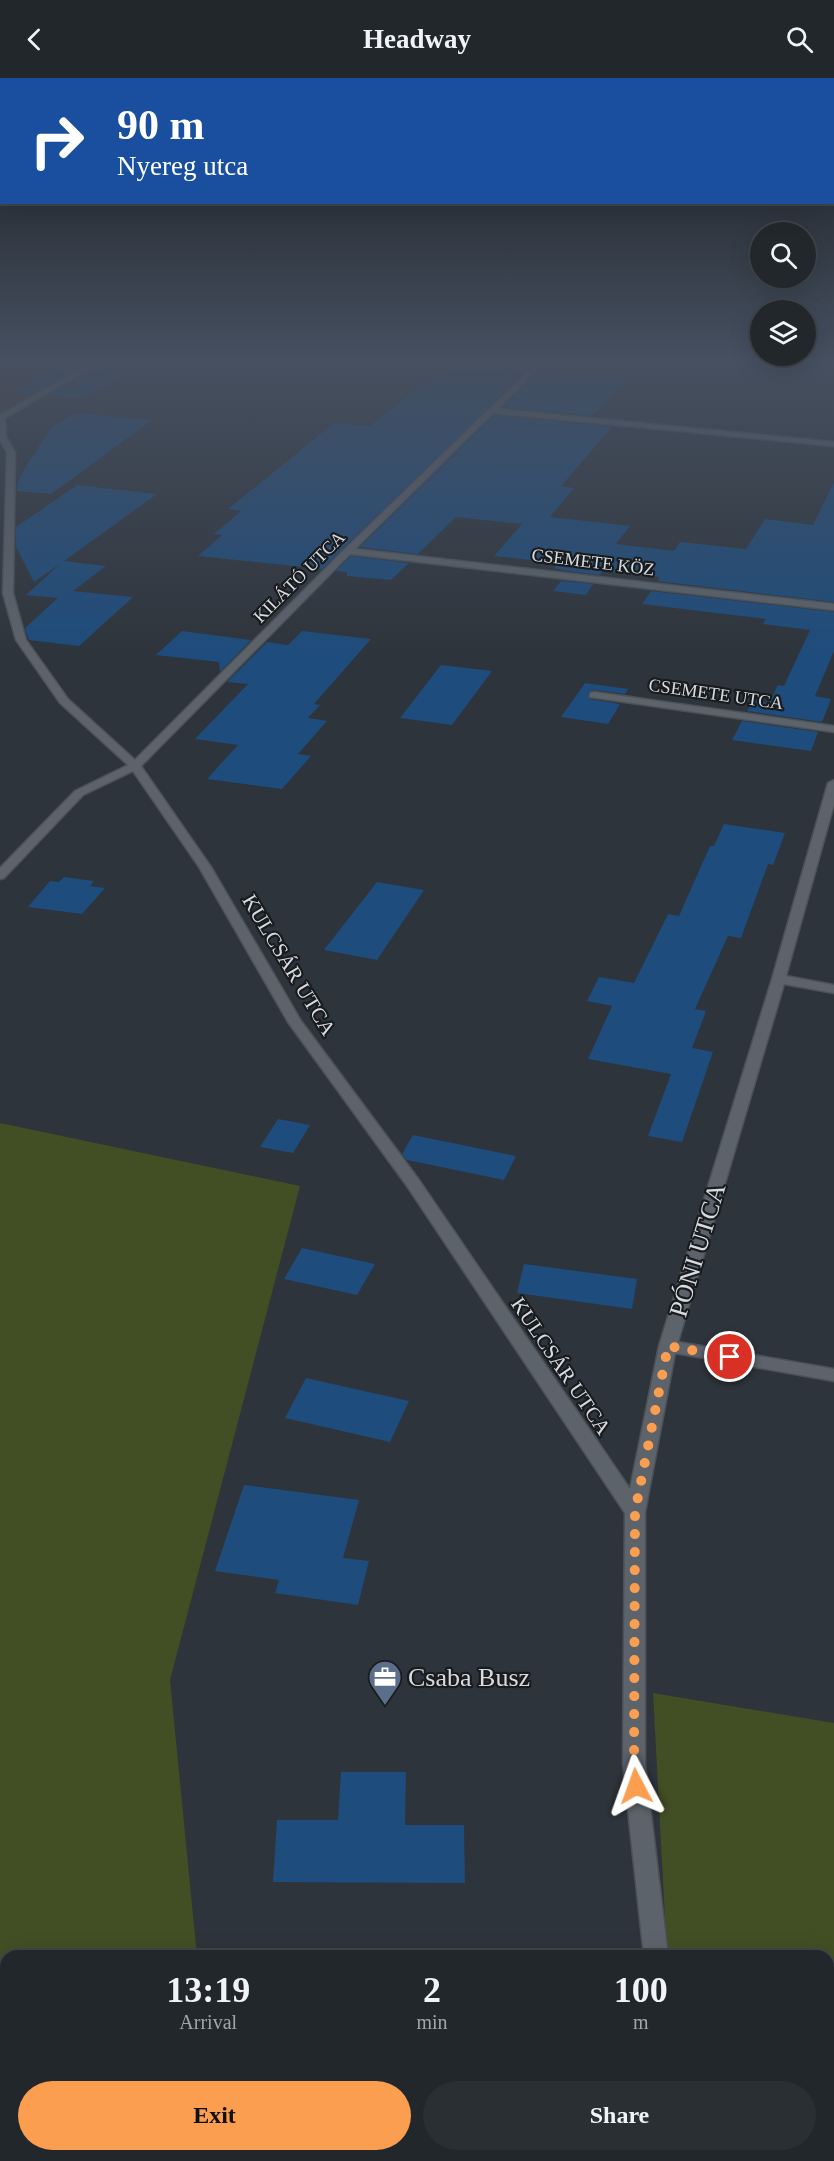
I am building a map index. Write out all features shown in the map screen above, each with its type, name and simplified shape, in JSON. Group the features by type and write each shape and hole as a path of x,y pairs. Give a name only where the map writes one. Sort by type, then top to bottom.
{"street":[{"name":"KULCSÁR UTCA","path":"11,460 8,592 21,640 64,701 135,766 205,867 295,1022 413,1183 635,1512"},
{"name":"KILÁTÓ UTCA","path":"0,875 79,793 135,766 441,460"},
{"name":"CSEMETE KÖZ","path":"348,551 834,607"},
{"name":"CSEMETE UTCA","path":"594,695 834,729"},
{"path":"834,783 779,979 834,989"},
{"name":"PÓNI UTCA","path":"655,1950 634,1764 635,1512 668,1346 779,979"},
{"path":"668,1346 834,1375"}],"green space":[{"path":"0,1123 300,1186 170,1680 196,1950 0,1950"},
{"path":"653,1693 834,1723 834,1950 667,1950"}],"building":[{"path":"30,460 97,460 51,494 17,491 17,483"},
{"path":"288,460 434,460 322,569 198,556 222,535 214,534 241,511 228,509"},
{"path":"448,460 583,460 561,486 574,488 550,517 630,526 616,544 674,551 680,542 746,549 765,519 813,525 834,482 834,602 657,581 660,577 603,571 600,575 568,571 554,568 558,563 494,556 522,524 456,517 418,554 360,547"},
{"path":"77,485 157,494 64,561 106,566 73,591 133,597 79,646 29,640 25,628 58,598 26,595 60,564 34,582 16,547 16,527"},
{"path":"351,556 409,563 391,580 347,576 347,572 336,571"},
{"path":"561,581 593,584 586,595 553,591"},
{"path":"651,591 834,612 834,651 815,696 831,699 822,722 747,711 753,700 769,703 778,685 784,686 810,630 763,624 766,619 642,604"},
{"path":"182,631 251,640 220,672 219,662 156,655"},
{"path":"302,631 371,639 314,704 320,705 308,718 327,721 298,754 311,756 282,789 207,779 238,745 195,739 248,684 227,682 267,642 288,645"},
{"path":"441,665 492,671 452,725 400,718"},
{"path":"585,683 628,689 625,694 594,690 588,692 590,699 620,704 608,724 561,717"},
{"path":"742,721 818,732 811,751 732,740"},
{"path":"724,824 785,833 773,865 768,864 741,938 728,936 695,1009 706,1011 692,1048 713,1052 682,1142 648,1136 671,1074 588,1059 612,1006 587,1001 599,977 634,983 668,914 679,916 710,846 714,846"},
{"path":"64,877 94,881 90,886 105,888 82,914 28,907 50,881 59,882"},
{"path":"377,882 424,890 377,960 324,950"},
{"path":"278,1119 310,1125 293,1153 260,1147"},
{"path":"413,1135 516,1156 504,1180 407,1160 402,1154"},
{"path":"302,1248 375,1264 357,1295 284,1279"},
{"path":"524,1264 637,1279 632,1309 517,1293"},
{"path":"306,1378 409,1401 390,1442 285,1418"},
{"path":"244,1485 359,1500 343,1558 369,1561 358,1605 275,1593 279,1580 215,1571"},
{"path":"341,1772 406,1772 405,1825 464,1825 465,1883 273,1882 277,1820 338,1820"}],"place":[{"name":"Csaba Busz","path":"385,1706"}],"route":[{"path":"636,1786 634,1764 635,1512 668,1346 730,1357"}]}
